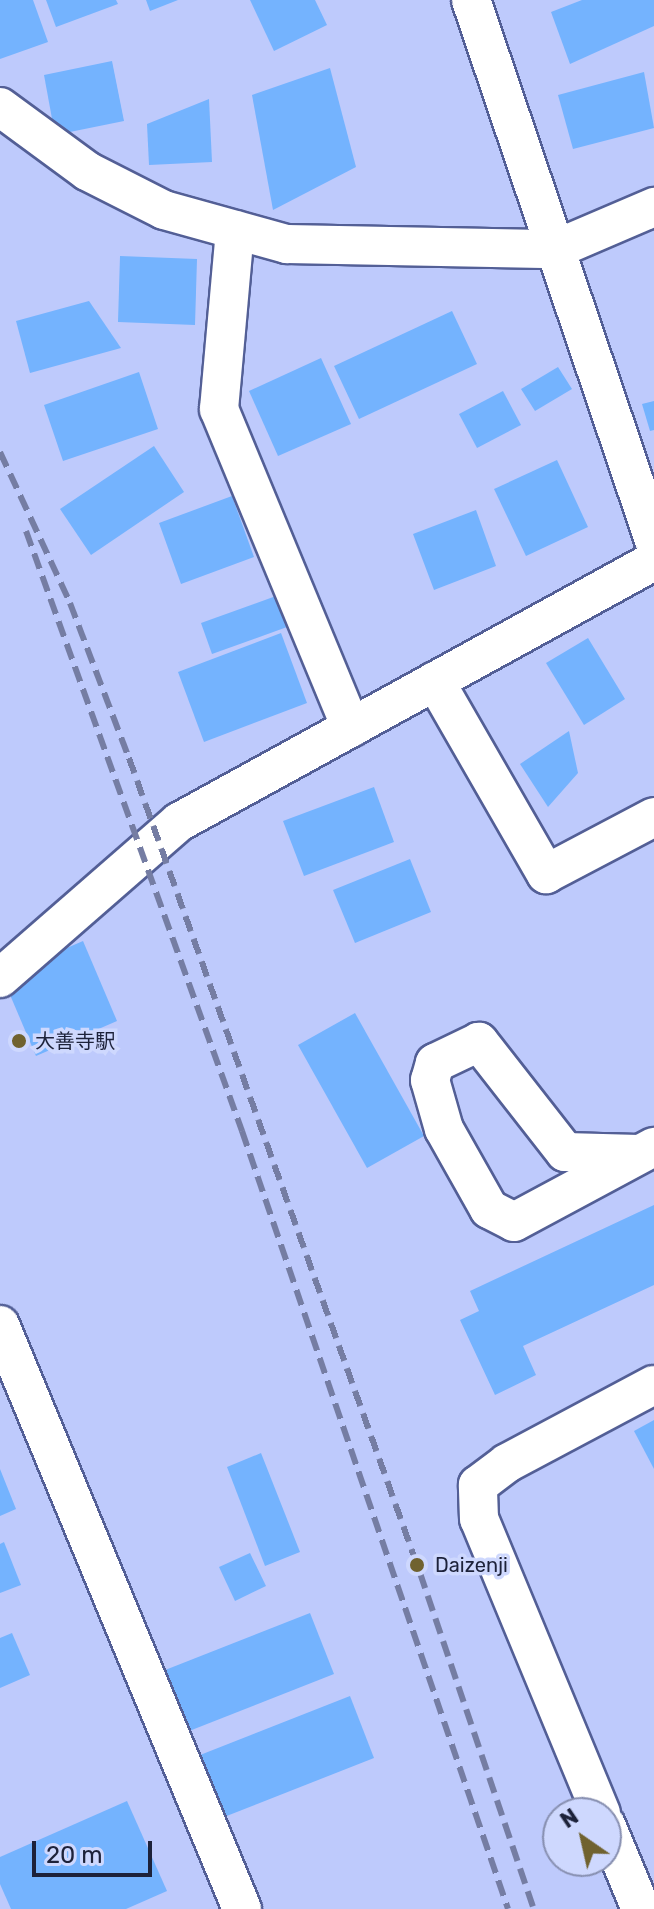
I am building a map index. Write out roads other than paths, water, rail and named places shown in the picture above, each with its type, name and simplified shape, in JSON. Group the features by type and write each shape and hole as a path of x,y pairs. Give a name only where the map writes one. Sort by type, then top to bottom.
{"street":[{"path":"471,0 654,540"},
{"path":"0,107 87,171 164,210 287,244 556,249 654,207"},
{"path":"235,230 219,409 351,728"},
{"path":"0,978 179,822 654,561"},
{"path":"435,681 546,874 654,817"},
{"path":"479,1042 565,1152 646,1151 514,1222 489,1209 444,1129 430,1080 435,1063 479,1042"},
{"path":"0,1325 242,1909"},
{"path":"594,1797 479,1519 478,1485 507,1463 654,1385"},
{"path":"622,1863 641,1909"}],"railway":[{"path":"0,452 70,603 129,758 420,1573 534,1909"},
{"path":"26,531 242,1131 508,1909"}],"place":[{"name":"大善寺駅","path":"19,1041"},
{"name":"Daizenji","path":"417,1565"}]}
